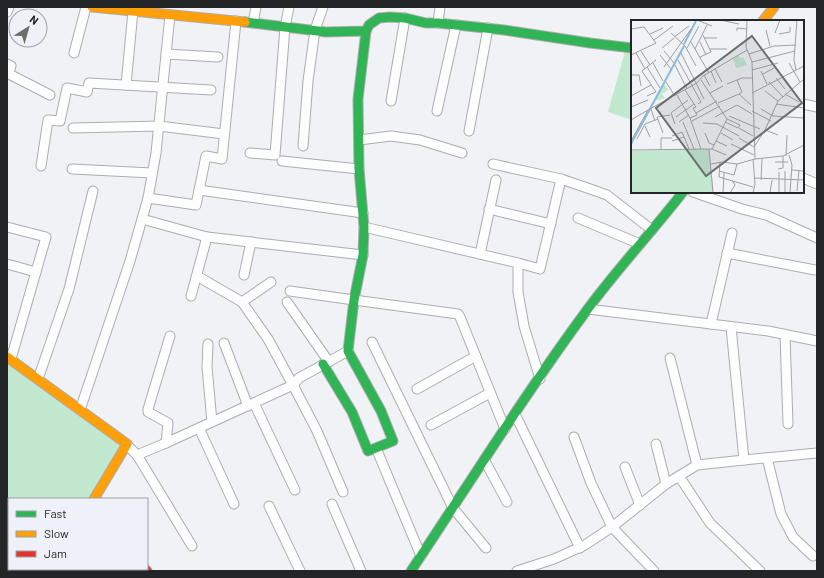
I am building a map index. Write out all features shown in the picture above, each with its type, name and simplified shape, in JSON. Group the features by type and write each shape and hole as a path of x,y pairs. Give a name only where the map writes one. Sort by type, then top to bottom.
{"street":[{"path":"7,12 9,7"},
{"path":"74,53 86,7"},
{"path":"92,7 133,11 157,10 170,15 326,32 366,31"},
{"path":"253,23 256,7"},
{"path":"250,153 275,155 285,27 289,7"},
{"path":"303,146 308,82 315,30 323,7"},
{"path":"438,23 440,7"},
{"path":"764,20 774,7"},
{"path":"126,85 133,11"},
{"path":"80,410 130,261 148,198 156,154 170,15"},
{"path":"287,302 326,363 352,412 368,451 393,441 381,411 348,351 354,300 363,255 364,227 359,169 358,99 366,31 369,25 379,18 405,18 426,23 488,28 631,48"},
{"path":"391,101 405,18"},
{"path":"148,198 196,205 206,156 222,159 236,21"},
{"path":"437,111 456,25"},
{"path":"469,131 488,28"},
{"path":"166,54 218,56"},
{"path":"7,64 11,66 9,74 50,95"},
{"path":"41,166 48,120 60,121 67,88 87,92 89,83 211,90"},
{"path":"804,104 817,107"},
{"path":"73,128 159,126 224,134"},
{"path":"359,140 391,136 420,140 462,153"},
{"path":"282,161 359,169"},
{"path":"492,164 561,179 607,195 652,230"},
{"path":"72,169 152,173"},
{"path":"804,178 817,184"},
{"path":"364,227 540,268 561,179"},
{"path":"480,254 496,180"},
{"path":"199,190 363,213"},
{"path":"38,379 69,289 93,191"},
{"path":"411,571 515,414 588,309 682,193"},
{"path":"696,193 766,215 817,238"},
{"path":"489,209 551,224"},
{"path":"578,218 640,244"},
{"path":"142,219 207,237 363,255"},
{"path":"7,227 46,237 9,358 126,444 137,455 192,546"},
{"path":"711,324 732,233"},
{"path":"191,296 207,237"},
{"path":"244,275 251,242"},
{"path":"727,253 815,270"},
{"path":"518,263 518,292 524,326 540,379"},
{"path":"7,264 36,272"},
{"path":"197,276 242,302 268,339 317,431 343,492"},
{"path":"242,302 271,282"},
{"path":"290,291 458,314 505,429"},
{"path":"588,309 768,331 817,342"},
{"path":"731,326 744,460"},
{"path":"786,335 788,424"},
{"path":"166,443 168,423 150,414 148,409 170,336"},
{"path":"372,342 453,508 486,548"},
{"path":"224,343 251,404 295,490"},
{"path":"208,344 207,367 212,422"},
{"path":"137,455 293,385 299,378 348,351"},
{"path":"418,389 476,356"},
{"path":"670,358 697,466"},
{"path":"432,425 490,393"},
{"path":"515,414 580,548"},
{"path":"199,428 234,504"},
{"path":"574,437 591,483 612,527 654,571"},
{"path":"95,498 126,447 126,444"},
{"path":"656,444 666,484"},
{"path":"376,448 421,556"},
{"path":"518,571 554,559 580,548 612,527 666,484 697,466 817,453"},
{"path":"767,458 781,514 793,537 813,556"},
{"path":"485,460 507,502"},
{"path":"625,467 640,505"},
{"path":"679,476 710,523 760,571"},
{"path":"332,504 361,571"},
{"path":"269,506 300,571"}],"green space":[{"path":"626,48 631,48 631,120 608,112"},
{"path":"7,360 126,444 93,498 8,498 8,570 48,570 7,571"}],"traffic: fast":[{"path":"245,22 326,32 366,31 369,25 379,18 405,18 426,23 504,30 631,48"},
{"path":"323,364 352,412 368,451 393,441 381,411 348,351 354,300 363,255 364,227 359,169 358,99 366,31"},
{"path":"411,571 519,407 564,342 610,280 682,193"}],"traffic: slow":[{"path":"92,7 245,22"},
{"path":"764,20 774,7"},
{"path":"7,357 127,444 95,498"}]}
